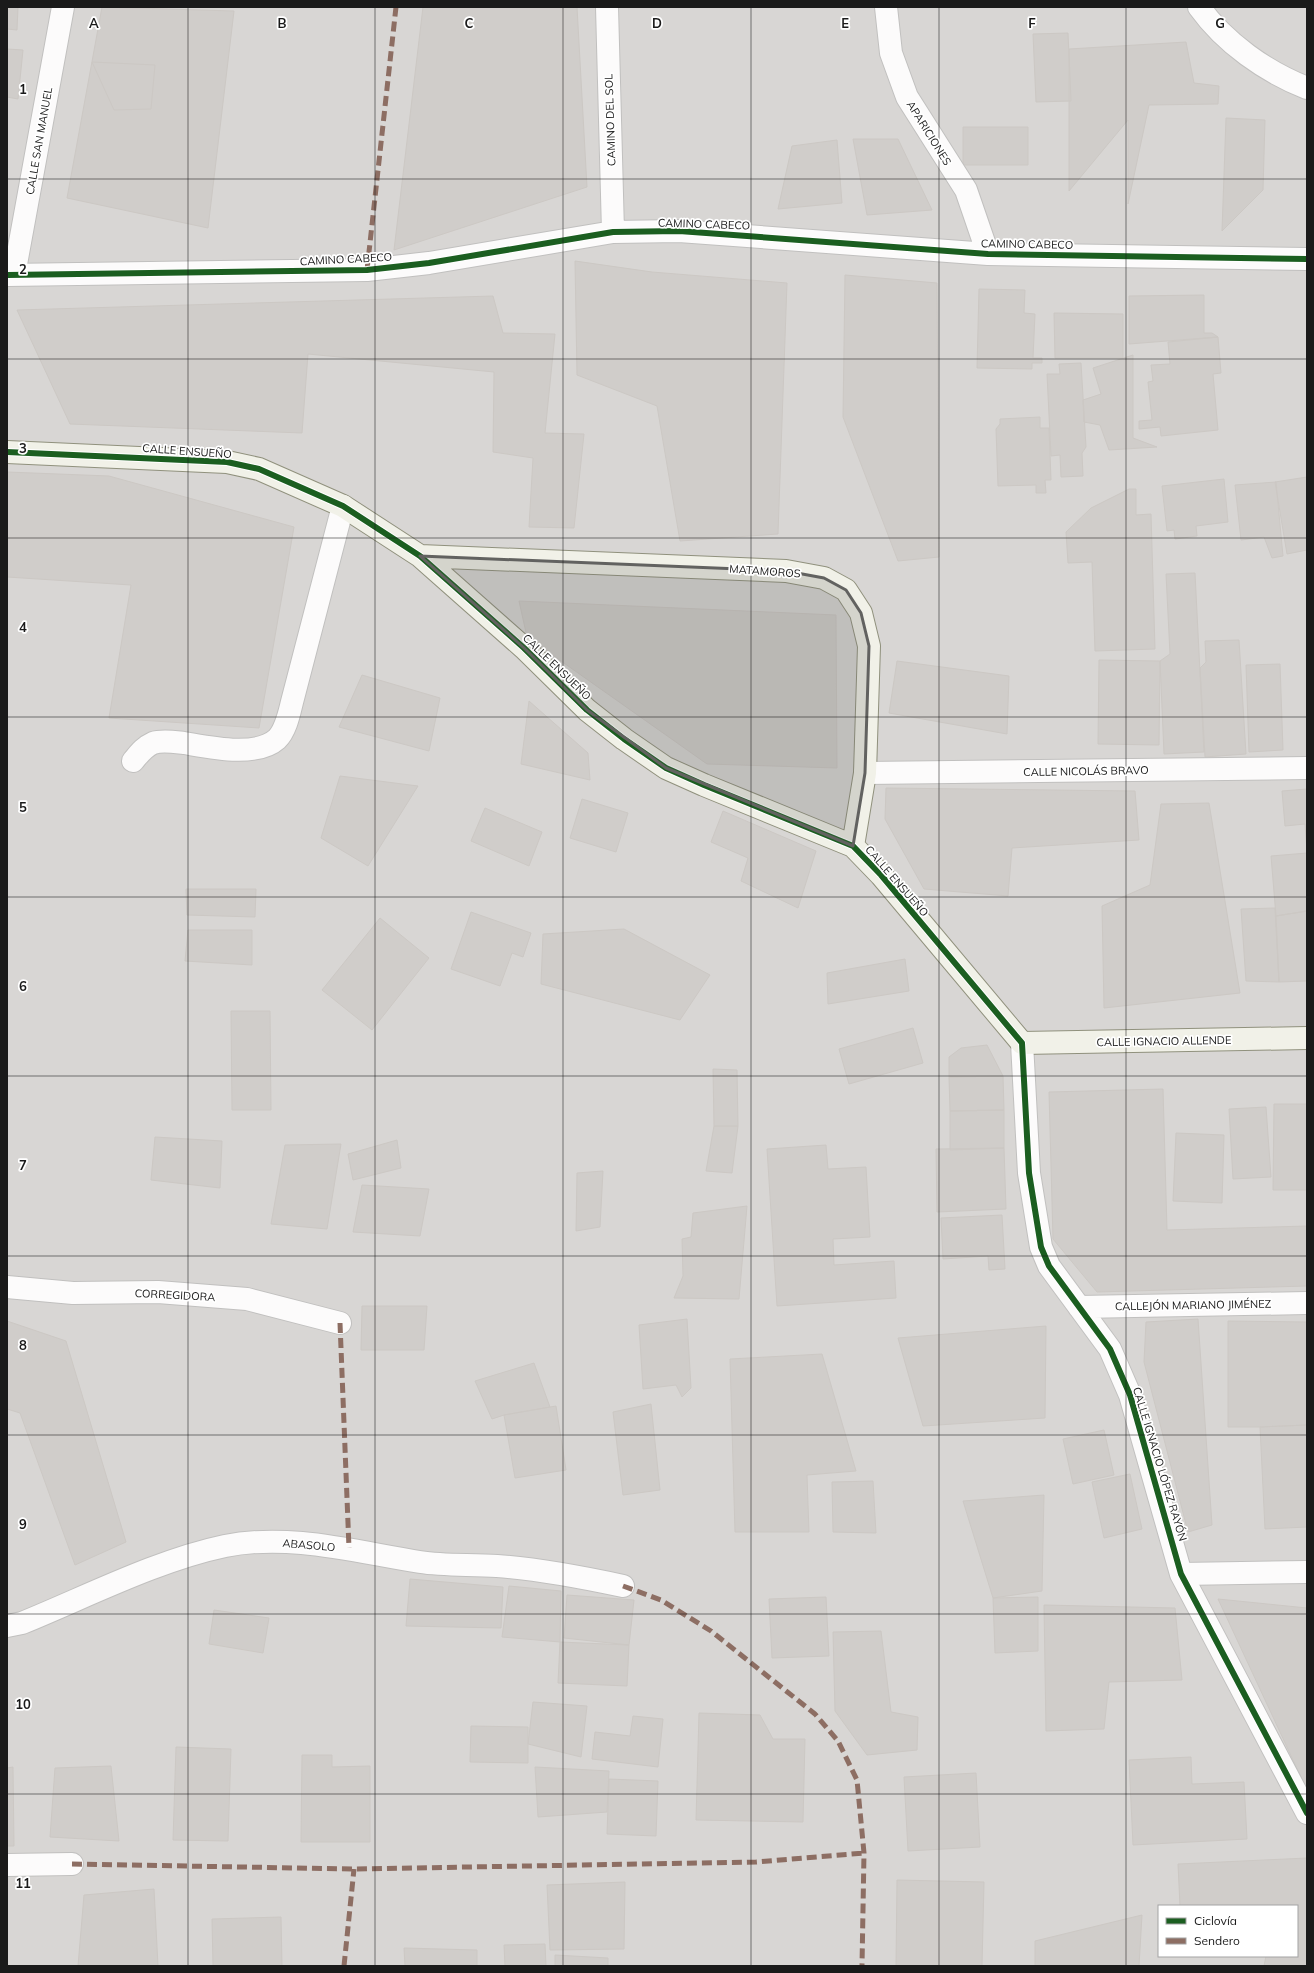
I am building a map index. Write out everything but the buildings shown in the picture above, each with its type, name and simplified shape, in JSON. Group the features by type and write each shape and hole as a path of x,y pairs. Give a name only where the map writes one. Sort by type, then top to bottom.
{"street":[{"name":"CALLE SAN MANUEL","path":"11,274 63,7"},
{"name":"CAMINO DEL SOL","path":"607,7 613,232"},
{"name":"APARICIONES","path":"886,7 891,53 907,97 966,190 988,254"},
{"path":"1199,7 1238,49 1292,82 1307,88"},
{"name":"CAMINO CABECO","path":"11,274 367,270 429,263 613,232 679,231 988,254 1307,259"},
{"name":"CALLE ENSUEÑO","path":"7,452 227,462 259,469 343,506 420,556 524,648 587,710 624,739 660,764 704,785 854,846 1022,1043"},
{"path":"133,761 143,748 154,742 169,741 228,749 247,749 268,744 277,738 285,725 292,702 343,506"},
{"name":"MATAMOROS","path":"420,556 786,571 824,578 846,590 861,613 869,646 865,774 854,846"},
{"name":"CALLE NICOLÁS BRAVO","path":"865,774 1307,768"},
{"name":"CALLE IGNACIO ALLENDE","path":"1022,1043 1307,1038"},
{"name":"CALLE IGNACIO LÓPEZ RAYÓN","path":"1022,1043 1029,1173 1041,1246 1049,1266 1110,1350 1130,1395 1181,1574 1307,1813"},
{"name":"CORREGIDORA","path":"7,1287 73,1293 158,1292 247,1300 340,1323"},
{"name":"CALLEJÓN MARIANO JIMÉNEZ","path":"1079,1307 1307,1303"},
{"name":"ABASOLO","path":"7,1626 22,1624 176,1560 226,1546 278,1542 349,1548 421,1562 497,1566 558,1572 623,1586"},
{"path":"1181,1574 1307,1572"},
{"path":"7,1865 72,1864"}],"highlighted area":[{"path":"420,556 786,571 824,578 846,590 861,613 869,646 865,773 853,846 666,768 587,710 524,648"}],"shaded area":[{"path":"7,7 1307,7 1307,1966 7,1966"}],"marked path":[{"path":"367,270 396,7"},
{"path":"340,1323 349,1548"},
{"path":"623,1586 661,1600 711,1631 815,1714 838,1741 857,1780 864,1853 862,1966"},
{"path":"72,1864 354,1869 756,1862 864,1853"},
{"path":"344,1966 354,1869"}],"cycle path":[{"path":"7,275 367,270 429,263 613,232 679,231 988,254 1307,259"},
{"path":"7,452 227,462 259,469 343,506 420,556 524,648 587,710 624,739 666,768 853,846 881,875 1022,1043 1029,1173 1041,1247 1049,1266 1110,1349 1130,1395 1181,1574 1307,1813"}]}
